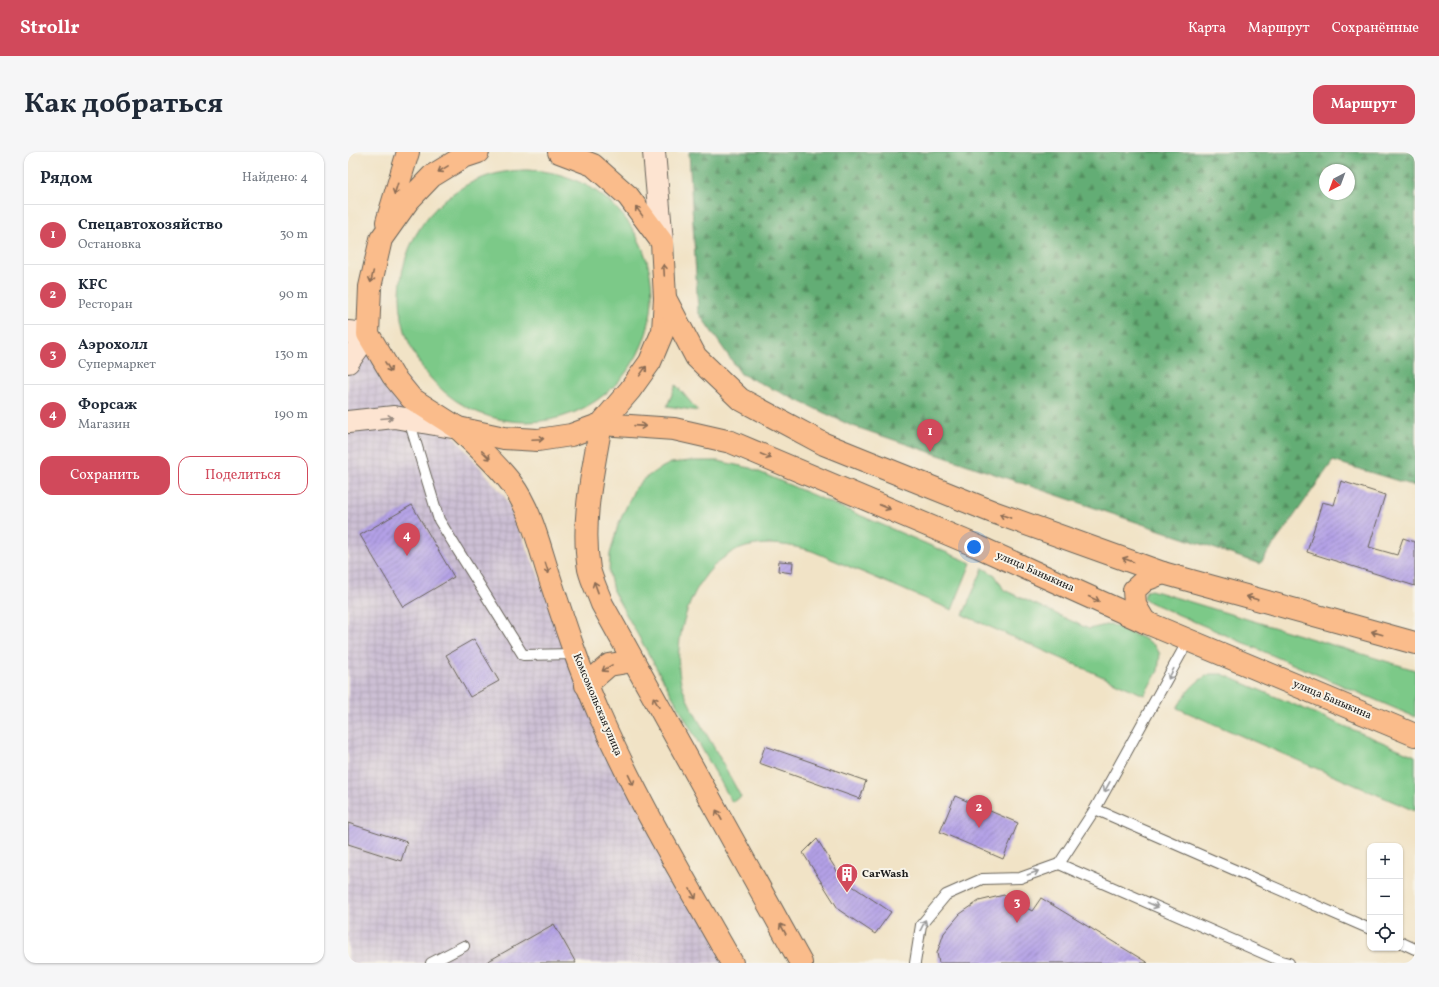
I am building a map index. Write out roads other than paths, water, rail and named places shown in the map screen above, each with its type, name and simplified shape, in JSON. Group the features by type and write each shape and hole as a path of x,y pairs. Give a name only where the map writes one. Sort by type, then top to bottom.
{"main road":[{"path":"408,152 381,239 358,333 411,398 458,428 504,438 538,440 571,435 601,424 630,390 650,362 663,331 665,298 662,242 628,196 593,165 559,152"},
{"path":"381,239 408,201 432,176 463,157 478,152"},
{"path":"665,298 696,356 740,399 824,444 993,512 1164,573 1415,643"},
{"path":"601,424 590,491 587,532 590,570 602,604 801,963"},
{"name":"улица Баныкина","path":"601,424 674,429 731,442 980,547 1145,622 1189,639 1415,735"},
{"name":"Комсомольская улица","path":"458,428 493,462 512,484 529,513 575,654 586,685 601,719 640,797 732,963"},
{"path":"1145,622 1135,605 1134,590 1145,580 1164,573"},
{"path":"586,685 609,665 633,660"}],"street":[{"path":"654,152 662,242"},
{"path":"348,362 358,333"},
{"path":"348,422 394,417 458,428"}],"lane":[{"path":"408,420 439,520 523,655 575,654"},
{"path":"915,963 921,925 946,895 982,879 1020,878 1059,864 1095,809 1189,639"},
{"path":"1095,809 1367,928"},
{"path":"1059,864 1281,961 1289,963"},
{"path":"1403,943 1415,949"},
{"path":"431,963 464,946"}],"place":[{"name":"Спецавтохозяйство","path":"930,452"},
{"name":"Форсаж","path":"407,556"},
{"name":"KFC","path":"979,828"},
{"name":"CarWash","path":"847,894"},
{"name":"Аэрохолл","path":"1017,923"}]}
